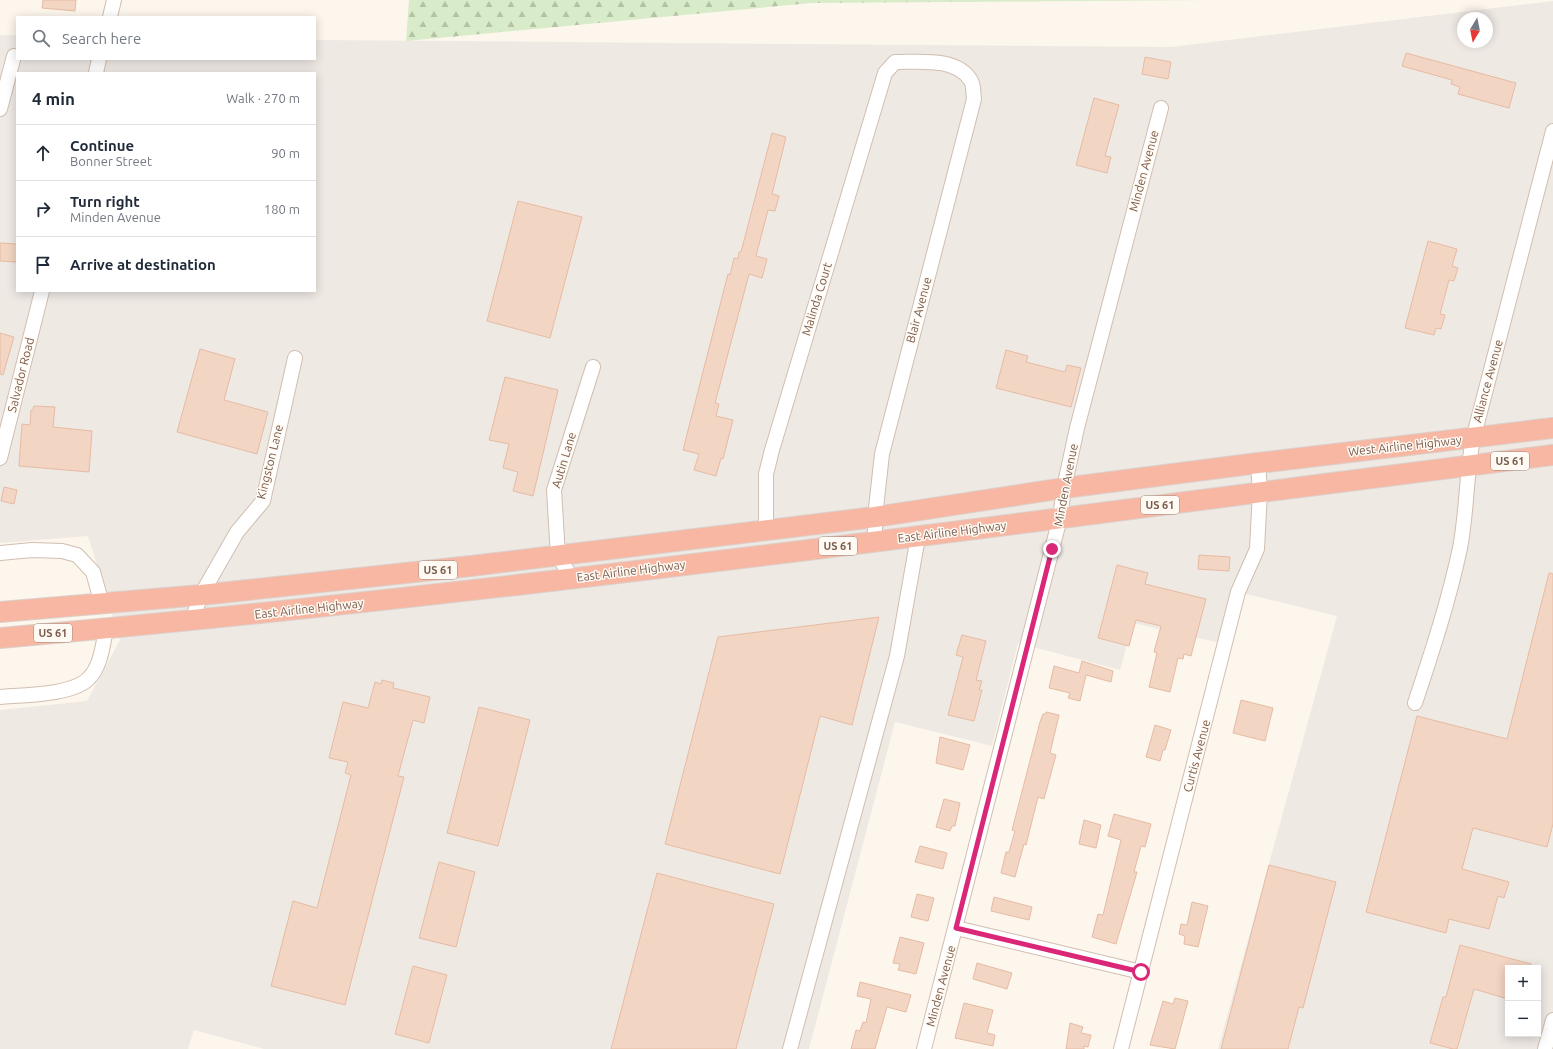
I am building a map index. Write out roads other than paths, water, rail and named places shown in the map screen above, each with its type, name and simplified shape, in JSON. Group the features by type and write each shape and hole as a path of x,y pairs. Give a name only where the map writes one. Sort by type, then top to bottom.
{"highway":[{"name":"West Airline Highway","path":"1258,463 1473,439 1553,428"},
{"name":"US 61","path":"1260,492 1553,455"},
{"name":"East Airline Highway","path":"0,612 201,595 558,556 874,517 1064,488 1258,463"},
{"name":"East Airline Highway","path":"0,638 106,629 450,594 918,537 1260,492"}],"street":[{"path":"110,16 114,0"},
{"path":"0,109 14,56"},
{"path":"96,72 100,60"},
{"name":"Blair Avenue","path":"875,542 874,517 882,454 974,99 971,81 958,68 938,62 895,62 887,70"},
{"name":"Malinda Court","path":"766,531 766,474 772,450 887,70"},
{"name":"Minden Avenue","path":"924,1049 1060,518 1064,488 1077,428 1161,108"},
{"name":"Alliance Avenue","path":"1415,703 1436,640 1460,547 1468,466 1473,439 1553,131"},
{"name":"Salvador Road","path":"0,458 42,292"},
{"name":"Kingston Lane","path":"192,620 201,595 237,532 263,500 295,358"},
{"name":"Autin Lane","path":"558,556 554,490 593,367"},
{"name":"Curtis Avenue","path":"1121,1049 1238,592 1257,549 1260,492 1258,463"},
{"path":"790,1049 897,656 918,537"},
{"path":"0,553 32,550 62,551 77,555 92,572 102,604"},
{"path":"558,556 572,578"},
{"path":"0,697 75,688 83,683 90,678 102,652 106,629"},
{"path":"956,928 1141,972"},
{"path":"1545,1049 1553,1020"}]}
